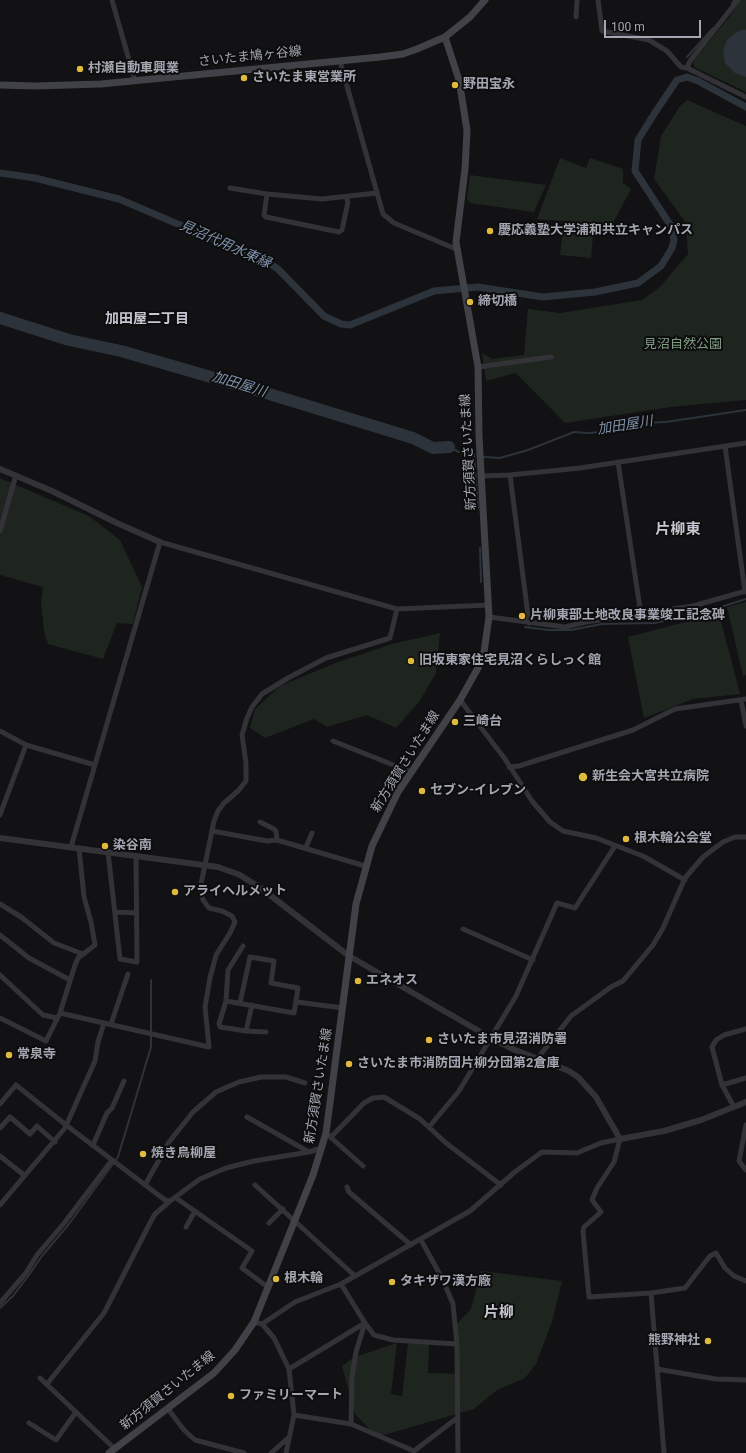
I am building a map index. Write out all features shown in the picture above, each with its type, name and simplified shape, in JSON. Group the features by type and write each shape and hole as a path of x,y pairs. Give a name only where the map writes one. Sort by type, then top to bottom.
{"main road":[{"name":"さいたま鳩ヶ谷線","path":"0,84 69,85 135,81 403,54 445,37 470,17 485,0"},
{"name":"新方須賀さいたま線","path":"112,1451 214,1374 235,1350 254,1322 328,1135 356,904 365,866 380,826 411,772 460,700 478,668 484,652 489,617 489,605 481,476 478,367 474,338 461,281 456,249 457,224 466,163 467,130 461,87 445,37"}],"street":[{"path":"112,0 135,81"},
{"path":"576,17 577,0"},
{"path":"598,0 602,31 649,40 667,50 681,67 687,68 746,97"},
{"path":"687,68 690,61 738,0"},
{"path":"340,61 383,214 388,219 456,249"},
{"path":"230,188 267,194 322,198 377,193"},
{"path":"267,194 264,215 266,217 340,232 342,230 348,202 346,197"},
{"path":"478,367 552,358"},
{"path":"481,476 510,475 618,462 746,444"},
{"path":"489,617 565,627 586,622 641,615 693,606 745,592 725,446"},
{"path":"618,462 641,615"},
{"path":"0,470 16,475 52,491 119,524 160,542 397,609 489,605"},
{"path":"0,531 16,475"},
{"path":"510,475 530,623"},
{"path":"71,847 160,542"},
{"path":"0,975 43,1015 58,1015 111,1024 209,1047 205,1007 210,978 216,954 230,933 235,922 232,916 222,911 209,908 203,900 200,889 212,830 218,811 246,781 242,735 247,718 258,698 288,678 326,658 390,638 397,609"},
{"path":"509,767 519,766 627,732 675,709 744,699 746,726"},
{"path":"460,700 532,801 557,828 570,834 596,838 649,859 685,880"},
{"path":"0,732 26,745 95,765"},
{"path":"334,741 411,772"},
{"path":"0,815 26,745"},
{"path":"260,822 276,831 277,840"},
{"path":"212,830 267,841 277,840 365,866"},
{"path":"306,848 312,833"},
{"path":"537,1059 571,1016 611,987 623,981 653,945 663,928 685,880 703,857 715,846 735,837 746,837"},
{"path":"0,838 205,865 230,870 250,881 349,956 491,1038 537,1059 569,1071 583,1082 596,1097 620,1139 614,1162 597,1188 592,1200 601,1212 584,1227 583,1231 588,1297 685,1288 710,1256 716,1253 725,1268 734,1276 746,1281"},
{"path":"429,1127 459,1091 516,996 557,903 575,908 615,846"},
{"path":"0,1018 46,1041 58,1015 78,958 95,945 92,922 84,897 78,848"},
{"path":"108,852 120,959 137,962 136,856"},
{"path":"0,904 21,917 54,943 83,954"},
{"path":"115,912 137,913"},
{"path":"463,929 533,960"},
{"path":"0,935 29,958 70,980"},
{"path":"243,946 228,970 226,1001 219,1024 220,1027 266,1032"},
{"path":"226,1001 294,1013 297,1002 298,988 271,983 274,961 250,957 240,1003"},
{"path":"111,1024 128,974"},
{"path":"297,1002 343,1008"},
{"path":"246,1031 252,1005"},
{"path":"0,1205 24,1175 66,1128 66,1125 90,1077 104,1023"},
{"path":"734,1107 722,1085 712,1047 716,1040 724,1035 746,1029"},
{"path":"145,1185 169,1142 193,1112 216,1092 234,1084 261,1077 286,1077 305,1083"},
{"path":"722,1085 746,1078"},
{"path":"93,1145 107,1113 112,1108 124,1081"},
{"path":"0,1104 16,1085 145,1185 165,1200 170,1201"},
{"path":"363,1166 328,1135 364,1103 380,1096 416,1116 446,1143 501,1185"},
{"path":"262,1324 295,1302 341,1284 470,1211 516,1171 542,1152 577,1153 601,1143 664,1131 746,1104"},
{"path":"0,1128 10,1117 30,1134 37,1126 55,1142"},
{"path":"247,1117 309,1152"},
{"path":"746,1125 739,1161 746,1170"},
{"path":"47,1384 104,1313 151,1221 160,1209 200,1179 226,1168 254,1161 309,1152 322,1148"},
{"path":"0,1156 24,1175"},
{"path":"0,1303 26,1273 37,1255 65,1222 112,1160"},
{"path":"255,1184 355,1276"},
{"path":"347,1187 349,1192 411,1245"},
{"path":"176,1198 252,1251 242,1268 268,1288"},
{"path":"269,1223 283,1209"},
{"path":"186,1227 195,1211"},
{"path":"421,1240 443,1280 453,1304 457,1344 458,1453"},
{"path":"341,1284 374,1335 393,1340 457,1344"},
{"path":"651,1292 664,1453"},
{"path":"254,1322 262,1324 274,1338 289,1369 294,1415 286,1453"},
{"path":"289,1369 365,1323"},
{"path":"351,1424 352,1376 356,1352 365,1323"},
{"path":"657,1370 716,1379 746,1380"},
{"path":"40,1378 76,1412 112,1451"},
{"path":"168,1409 184,1430 195,1440 244,1453"},
{"path":"29,1423 56,1440 76,1412"},
{"path":"294,1415 351,1424 414,1451 457,1418"},
{"path":"271,1453 288,1438"}],"green space":[{"path":"740,0 746,0 746,92 694,67 693,61 730,16"},
{"name":"見沼自然公園","path":"687,100 746,126 746,400 671,407 565,423 516,373 486,381 482,353 492,359 524,355 528,309 560,313 642,300 660,287 688,254 686,223 654,179 661,136 680,106"},
{"path":"560,158 586,168 590,158 623,169 623,183 631,189 612,225 537,219"},
{"path":"470,175 546,185 534,212 470,203 467,199"},
{"path":"564,222 594,225 591,258 560,255"},
{"path":"0,478 89,516 120,540 142,587 133,624 117,623 103,659 48,644 44,631 41,601 43,587 0,575"},
{"path":"746,602 746,675 743,676 727,607"},
{"path":"719,613 740,694 693,699 644,718 628,637"},
{"path":"440,633 436,673 419,702 396,728 367,715 327,727 314,719 265,738 250,728 255,709 280,686 338,662 392,644"},
{"path":"481,1271 562,1281 552,1322 536,1364 525,1378 497,1390 474,1409 377,1437 355,1414 342,1366 354,1357 397,1343 391,1394 402,1396 408,1343 429,1344 428,1373 459,1374 457,1324 471,1309"}],"shaded area":[{"path":"744,29 746,30 746,77 735,73 725,63 723,51 727,40 735,33"}],"waterway":[{"path":"732,4 734,0"},
{"path":"687,57 713,28"},
{"name":"見沼代用水東縁","path":"0,173 35,178 119,199 269,263 278,269 324,316 341,324 350,325 434,291 478,287 543,297 595,292 638,283 661,266 672,248 674,240 671,226 635,171 638,140 677,80 687,77 698,81 746,107"},
{"name":"加田屋川","path":"0,318 69,340 121,351 266,393 413,438 433,448 449,447"},
{"name":"加田屋川","path":"484,457 500,458 528,450 574,432 588,433 613,431 642,423 666,422 746,410"},
{"name":"加田屋川","path":"449,447 459,452 474,454"},
{"name":"見沼代用水東縁","path":"474,454 478,508"},
{"name":"見沼代用水東縁","path":"480,548 481,582"},
{"name":"見沼代用水東縁","path":"525,627 549,630 571,630 602,624 654,623 699,614 746,599"},
{"path":"0,1308 13,1296 42,1256 69,1224 118,1157 151,1047 151,980"}],"place":[{"name":"村瀬自動車興業","path":"80,69"},
{"name":"さいたま東営業所","path":"244,78"},
{"name":"野田宝永","path":"455,85"},
{"name":"慶応義塾大学浦和共立キャンパス","path":"490,231"},
{"name":"締切橋","path":"470,302"},
{"name":"片柳東部土地改良事業竣工記念碑","path":"522,616"},
{"name":"旧坂東家住宅見沼くらしっく館","path":"411,661"},
{"name":"三崎台","path":"455,722"},
{"name":"新生会大宮共立病院","path":"583,777"},
{"name":"セブン-イレブン","path":"422,791"},
{"name":"根木輪公会堂","path":"626,839"},
{"name":"染谷南","path":"105,846"},
{"name":"アライヘルメット","path":"175,892"},
{"name":"エネオス","path":"358,981"},
{"name":"さいたま市見沼消防署","path":"429,1040"},
{"name":"常泉寺","path":"9,1055"},
{"name":"さいたま市消防団片柳分団第2倉庫","path":"349,1064"},
{"name":"焼き鳥柳屋","path":"143,1154"},
{"name":"根木輪","path":"276,1279"},
{"name":"タキザワ漢方廠","path":"392,1282"},
{"name":"熊野神社","path":"708,1341"},
{"name":"ファミリーマート","path":"231,1396"}],"district":[{"name":"加田屋二丁目","path":"147,319"},
{"name":"片柳東","path":"678,530"},
{"name":"片柳","path":"499,1313"}]}
